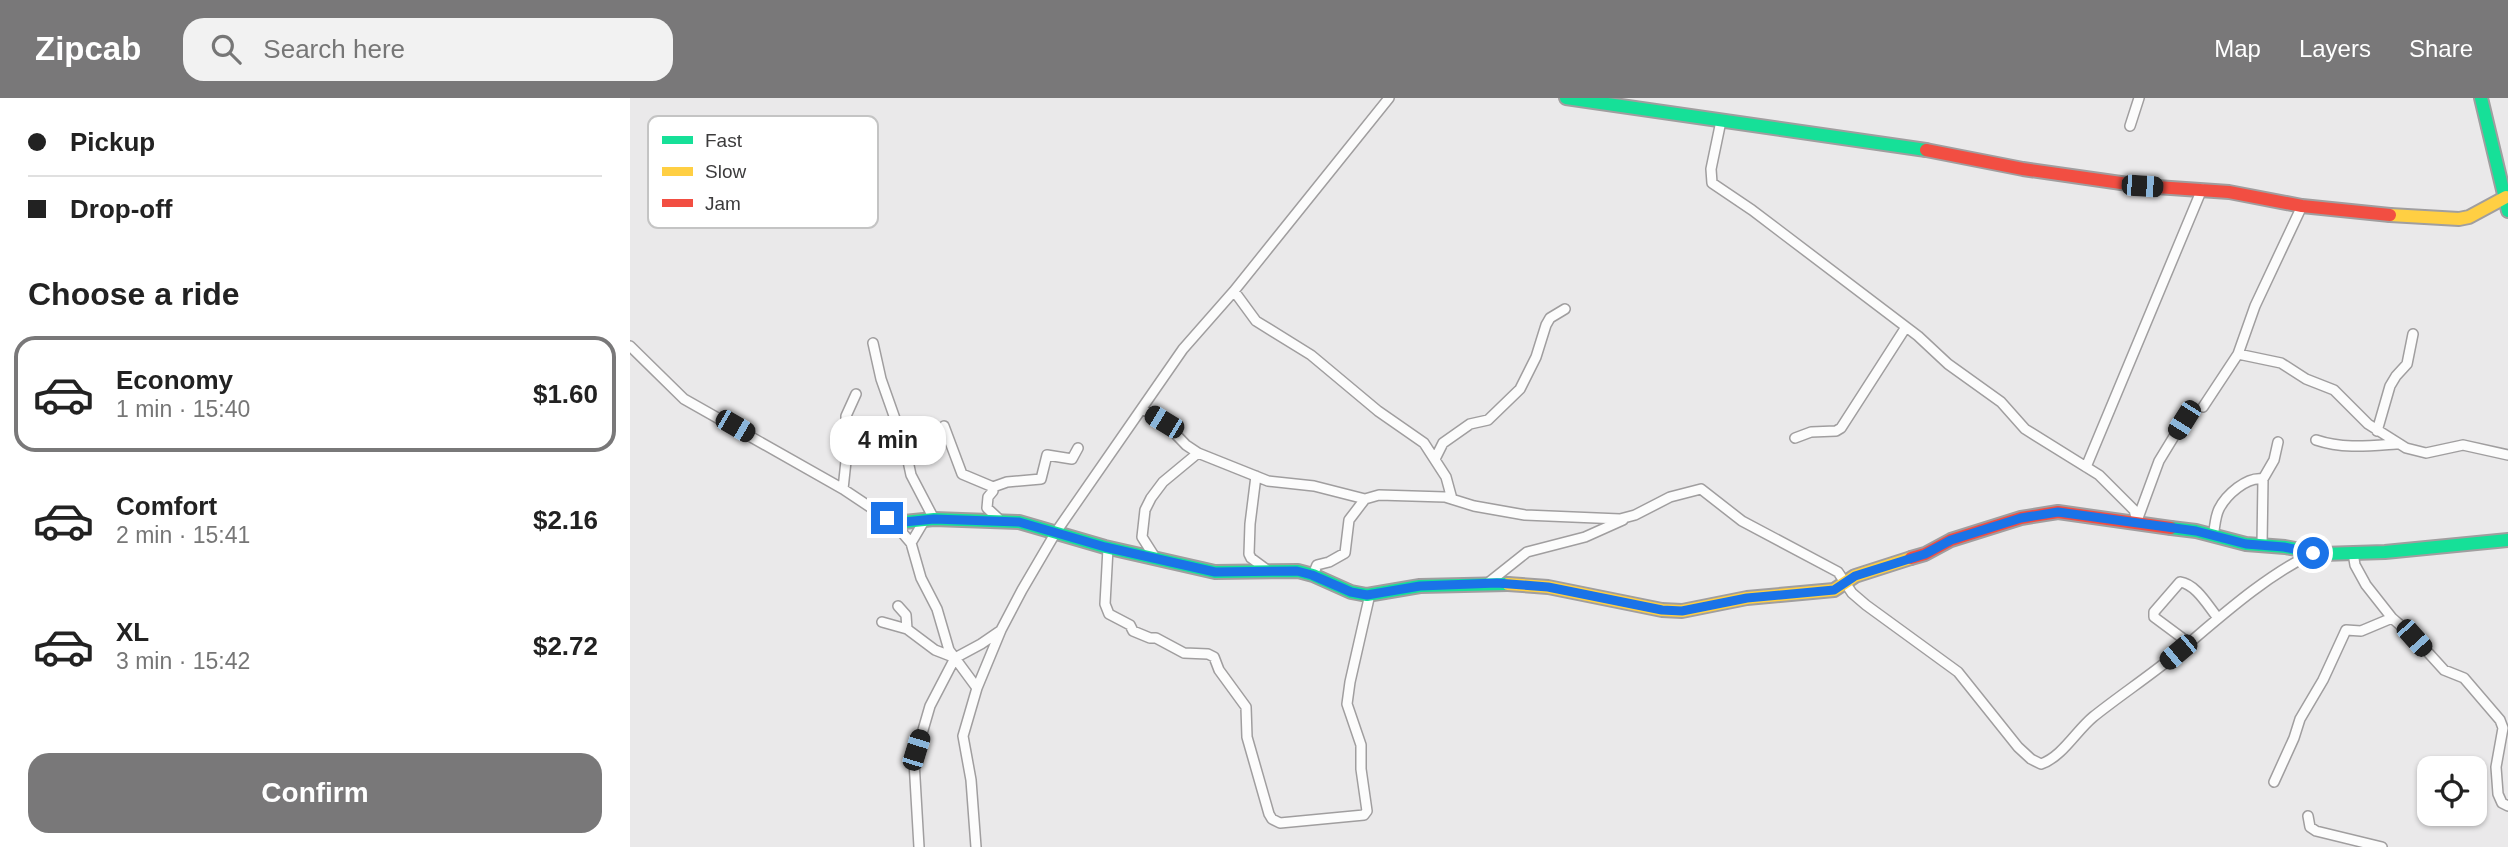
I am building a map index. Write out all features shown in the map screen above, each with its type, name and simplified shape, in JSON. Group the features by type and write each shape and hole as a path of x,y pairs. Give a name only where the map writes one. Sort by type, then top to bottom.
{"main road":[{"path":"1566,98 1908,146 2036,171 2142,186 2251,195 2302,206 2407,217 2459,219 2469,217 2505,197"},
{"path":"2480,98 2508,211"},
{"path":"894,523 929,520 1019,522 1108,548 1215,572 1297,571 1351,592 1370,594 1420,586 1488,583 1548,587 1662,610 1682,611 1747,598 1828,591 1855,576 1925,554 1951,540 2040,514 2077,513 2138,521 2262,546 2313,553 2353,553 2508,540"}],"street":[{"path":"975,847 971,780 963,736 977,688 1001,630 1056,532 1183,349 1327,178 1389,98"},
{"path":"2130,126 2139,98"},
{"path":"1721,121 1710,181 1906,327 1948,364 2001,402 2025,429 2086,467 2115,489 2134,510 2138,521"},
{"path":"2086,467 2202,189"},
{"path":"2203,407 2238,354 2249,318 2302,206"},
{"path":"1234,291 1256,321 1311,355 1378,411 1424,443 1446,477 1452,499"},
{"path":"1435,459 1443,443 1470,424 1488,420 1520,389 1536,357 1546,325 1550,318 1565,309"},
{"path":"1795,438 1811,432 1836,431 1841,428 1906,327"},
{"path":"2377,431 2390,386 2407,364 2413,334"},
{"path":"873,343 881,379 907,455 911,475 929,520 911,543"},
{"path":"630,346 684,399 843,489 894,523 911,543 921,578 937,609 949,650 977,688"},
{"path":"2238,354 2281,363 2306,379 2334,390 2377,431 2396,444 2423,453 2463,445 2508,455"},
{"path":"843,489 848,408 856,394"},
{"path":"1143,409 1164,422 1186,445 1198,453 1278,483 1340,491 1364,499 1379,495 1452,499 1474,506 1525,515 1628,518"},
{"path":"2138,521 2159,461 2184,420"},
{"path":"944,426 962,474 993,487 1007,482 1041,480 1047,455 1072,459 1078,448"},
{"path":"846,428 879,444 888,444 907,455"},
{"path":"2316,440 2331,445 2361,447 2396,444"},
{"path":"2262,546 2263,479 2274,460 2278,443"},
{"path":"1156,559 1142,537 1146,510 1163,482 1198,453"},
{"path":"1256,476 1249,554 1270,572"},
{"path":"2213,536 2217,516 2225,500 2250,480 2263,479"},
{"path":"993,487 987,508 1001,521"},
{"path":"1488,583 1527,552 1585,537 1670,498 1701,489 1742,521 1838,572 1853,593 1866,605 1958,672 2018,747 2041,764 2055,755 2091,719 2218,618 2291,564 2313,553"},
{"path":"1312,575 1317,565 1345,553 1349,520 1364,499"},
{"path":"1108,548 1105,604 1109,614 1130,625 1133,631 1156,638 1184,653 1208,654 1214,657 1219,670 1246,707 1247,737 1254,764 1269,814 1272,819 1280,822 1364,815 1367,811 1361,769 1362,745 1347,704 1370,594"},
{"path":"2353,553 2355,565 2366,585 2392,618 2442,668 2464,678 2500,720 2503,728 2497,751 2498,794 2502,803 2508,806"},
{"path":"2189,643 2154,617 2154,612 2180,582 2196,592 2218,618"},
{"path":"898,606 906,615 907,629"},
{"path":"2274,782 2300,719 2323,680 2346,630 2361,631 2392,618"},
{"path":"882,622 907,629 935,650 955,658"},
{"path":"919,847 914,761 930,706 955,658 981,645 1001,630"},
{"path":"2308,816 2310,827 2316,831 2382,847"}],"traffic: fast":[{"path":"1566,98 1926,150"},
{"path":"2481,98 2508,211"},
{"path":"894,523 934,519 1019,522 1105,547 1215,572 1298,571 1351,592 1367,595 1420,586 1508,584"},
{"path":"2171,528 2196,531 2246,544 2285,547 2322,554 2385,552 2508,540"}],"traffic: slow":[{"path":"2390,215 2459,219 2469,217 2506,197"},
{"path":"1508,584 1548,587 1662,610 1682,611 1747,598 1834,590 1855,576 1911,558"}],"traffic: jam":[{"path":"1926,150 2023,169 2142,186 2229,192 2302,206 2390,215"},
{"path":"1911,558 1951,540 2021,518 2058,512 2171,528"}],"route":[{"path":"887,518 894,523 934,519 1019,522 1105,547 1215,572 1297,571 1334,583 1351,592 1367,595 1420,586 1497,583 1548,587 1662,610 1682,611 1747,598 1834,590 1855,576 1907,561 1951,540 2021,518 2058,512 2196,531 2246,544 2293,548 2313,553"}]}
